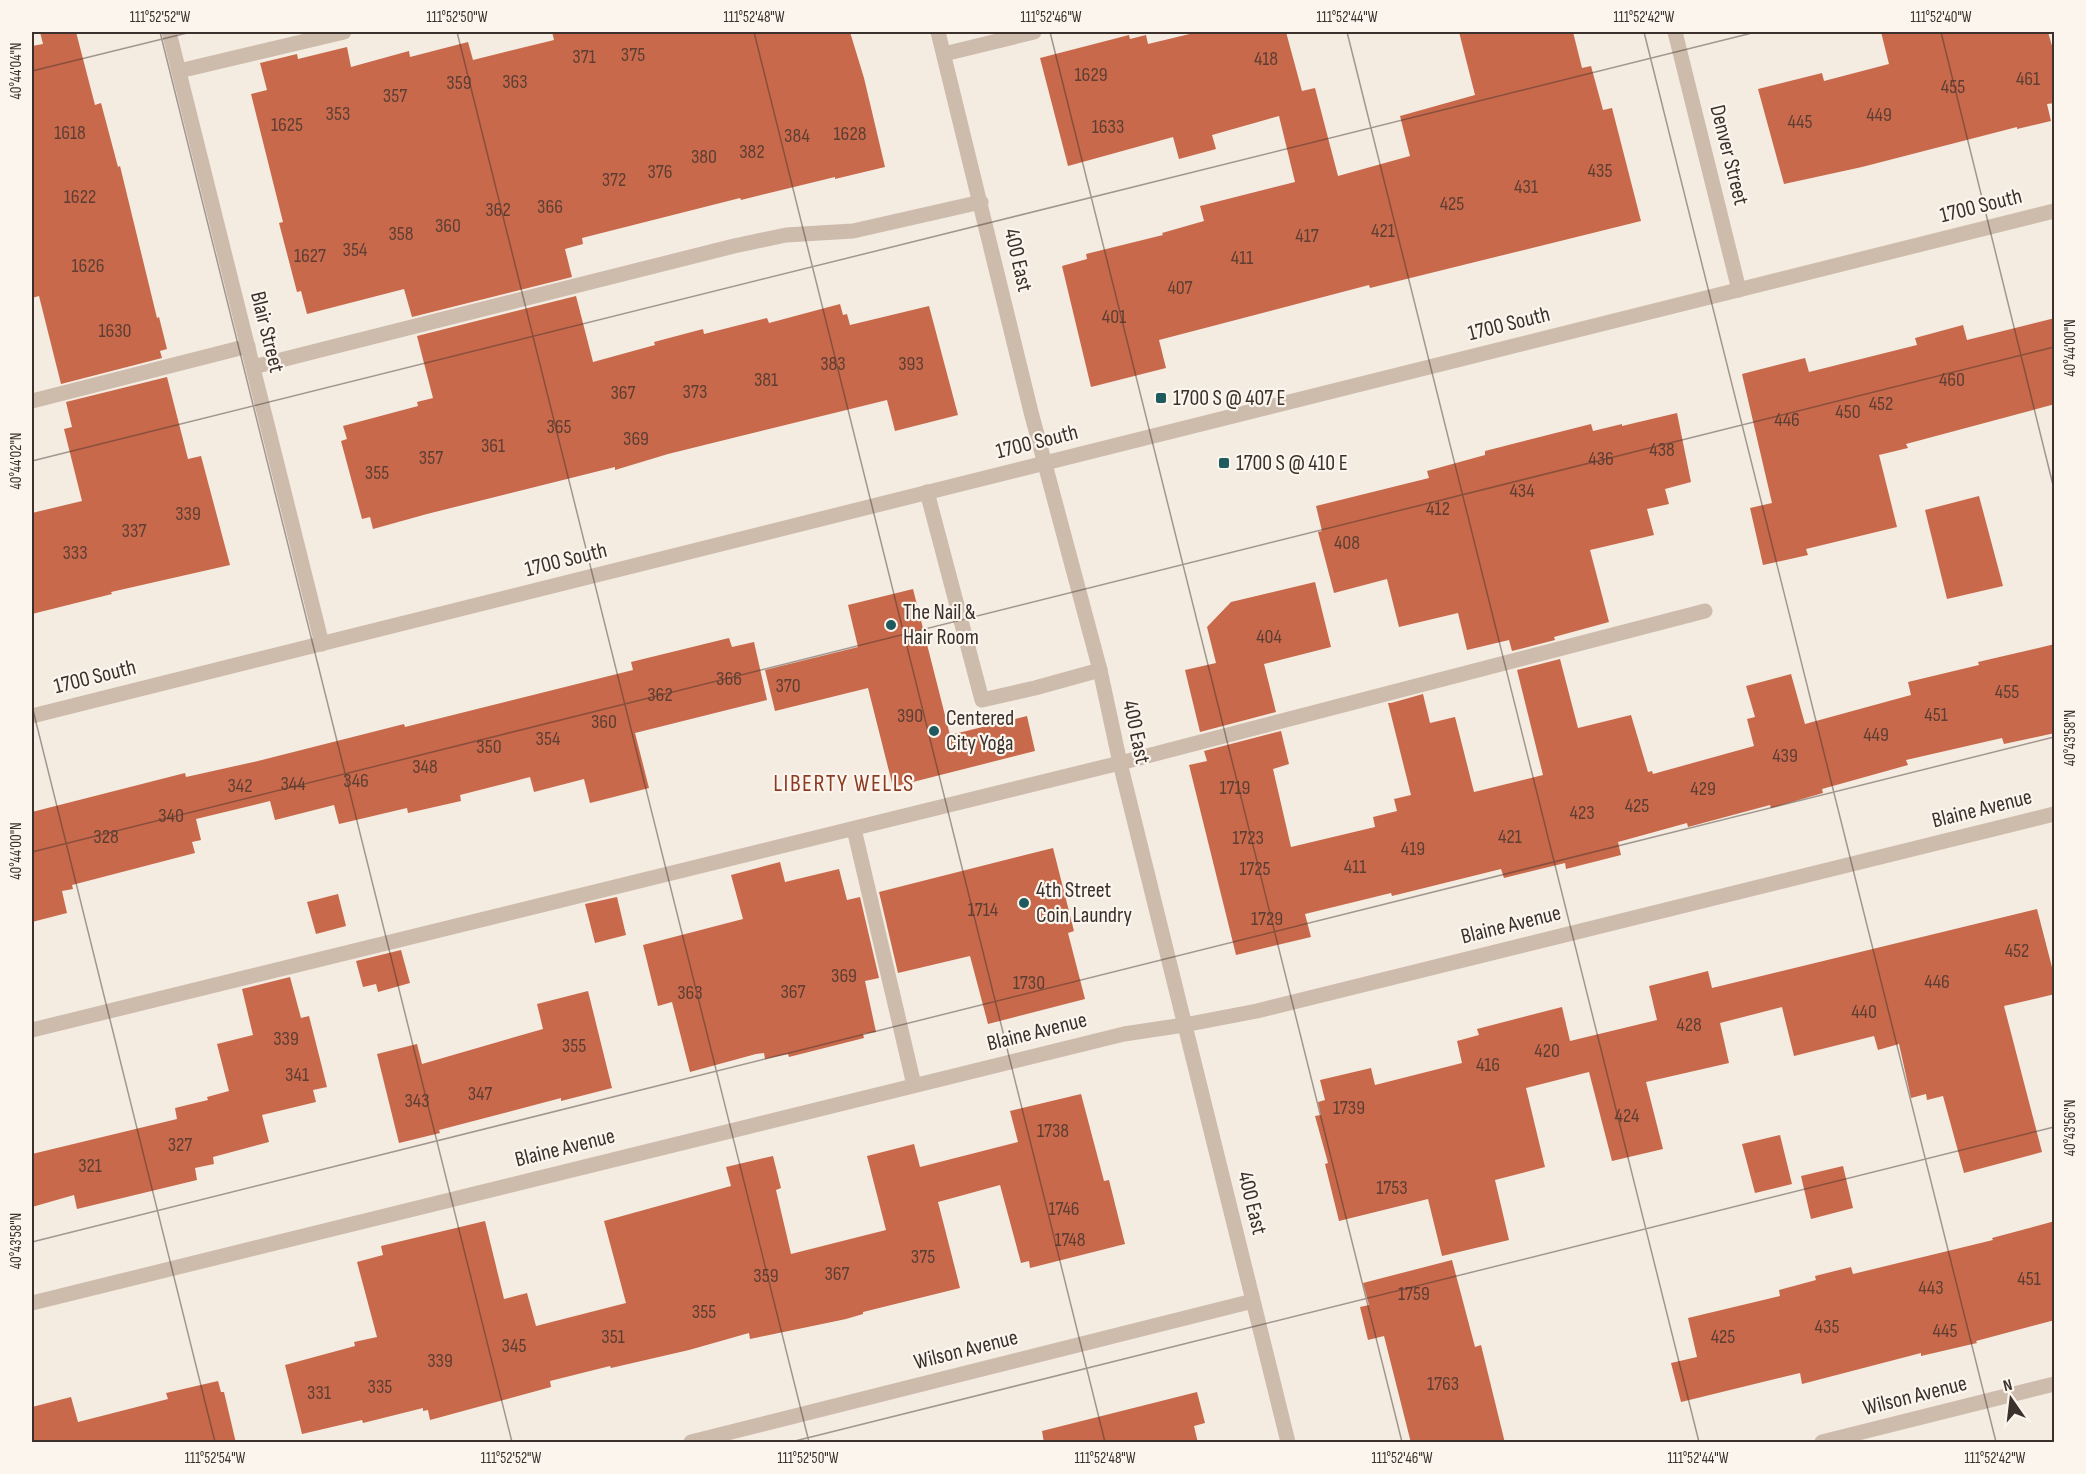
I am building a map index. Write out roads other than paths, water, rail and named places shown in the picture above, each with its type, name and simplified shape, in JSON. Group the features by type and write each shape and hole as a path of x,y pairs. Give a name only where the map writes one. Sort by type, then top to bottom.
{"street":[{"name":"Blair Street","path":"169,32 322,644"},
{"path":"179,71 344,32"},
{"name":"400 East","path":"938,32 1045,463 1100,670 1120,763 1288,1443"},
{"path":"944,54 1034,32"},
{"name":"Denver Street","path":"1675,32 1739,290"},
{"path":"253,367 734,246 786,235 852,231 981,202"},
{"name":"1700 South","path":"32,716 2055,211"},
{"path":"32,401 248,346"},
{"path":"927,492 982,700 1100,670"},
{"path":"32,1030 1120,763 1705,611"},
{"name":"Blaine Avenue","path":"32,1303 1124,1034 1257,1011 2055,814"},
{"path":"854,829 914,1085"},
{"name":"Wilson Avenue","path":"691,1443 1253,1302"},
{"name":"Wilson Avenue","path":"1822,1443 2055,1384"}],"place":[{"name":"1700 S @ 407 E","path":"1161,398"},
{"name":"1700 S @ 410 E","path":"1224,463"},
{"name":"The Nail & Hair Room","path":"891,625"},
{"name":"Centered City Yoga","path":"934,731"},
{"name":"4th Street Coin Laundry","path":"1024,903"}],"district":[{"name":"LIBERTY WELLS","path":"844,783"}]}
